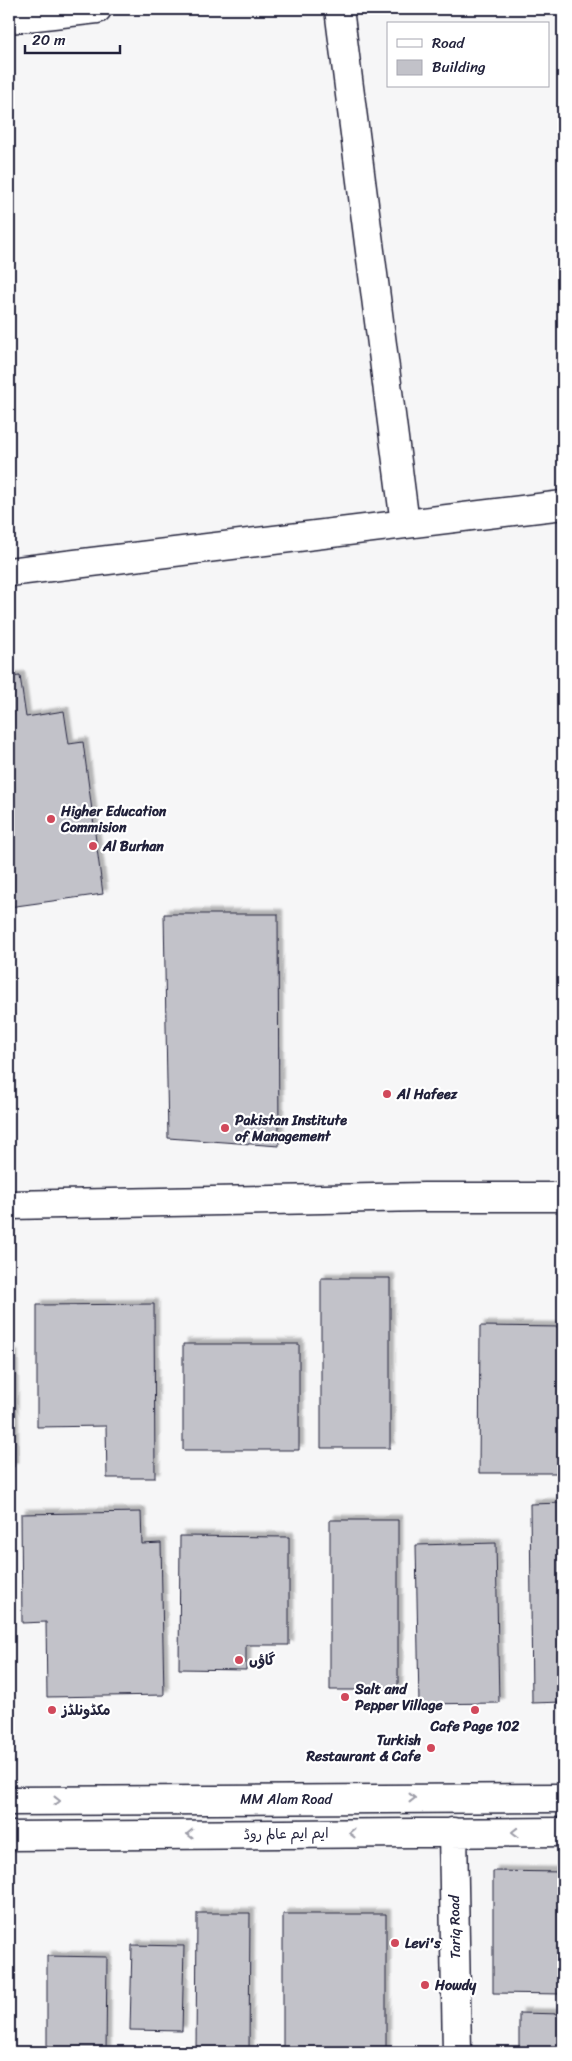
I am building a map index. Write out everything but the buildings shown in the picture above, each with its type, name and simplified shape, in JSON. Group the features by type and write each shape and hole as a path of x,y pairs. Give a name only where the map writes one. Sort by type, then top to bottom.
{"street":[{"path":"20,15 97,9"},
{"path":"339,9 405,524"},
{"path":"9,572 563,505"},
{"path":"9,1205 424,1197 563,1197"},
{"name":"MM Alam Road","path":"9,1801 563,1798"},
{"name":"Tariq Road","path":"453,1832 457,2052"},
{"name":"ایم ایم عالم روڈ","path":"9,1836 563,1832"}],"place":[{"name":"Higher Education Commision","path":"51,819"},
{"name":"Al Burhan","path":"93,846"},
{"name":"Al Hafeez","path":"387,1094"},
{"name":"Pakistan Institute of Management","path":"225,1128"},
{"name":"گاؤں","path":"239,1660"},
{"name":"Salt and Pepper Village","path":"345,1697"},
{"name":"مکڈونلڈز","path":"52,1710"},
{"name":"Cafe Page 102","path":"475,1710"},
{"name":"Turkish Restaurant & Cafe","path":"431,1748"},
{"name":"Levi's","path":"395,1943"},
{"name":"Howdy","path":"425,1985"}]}
